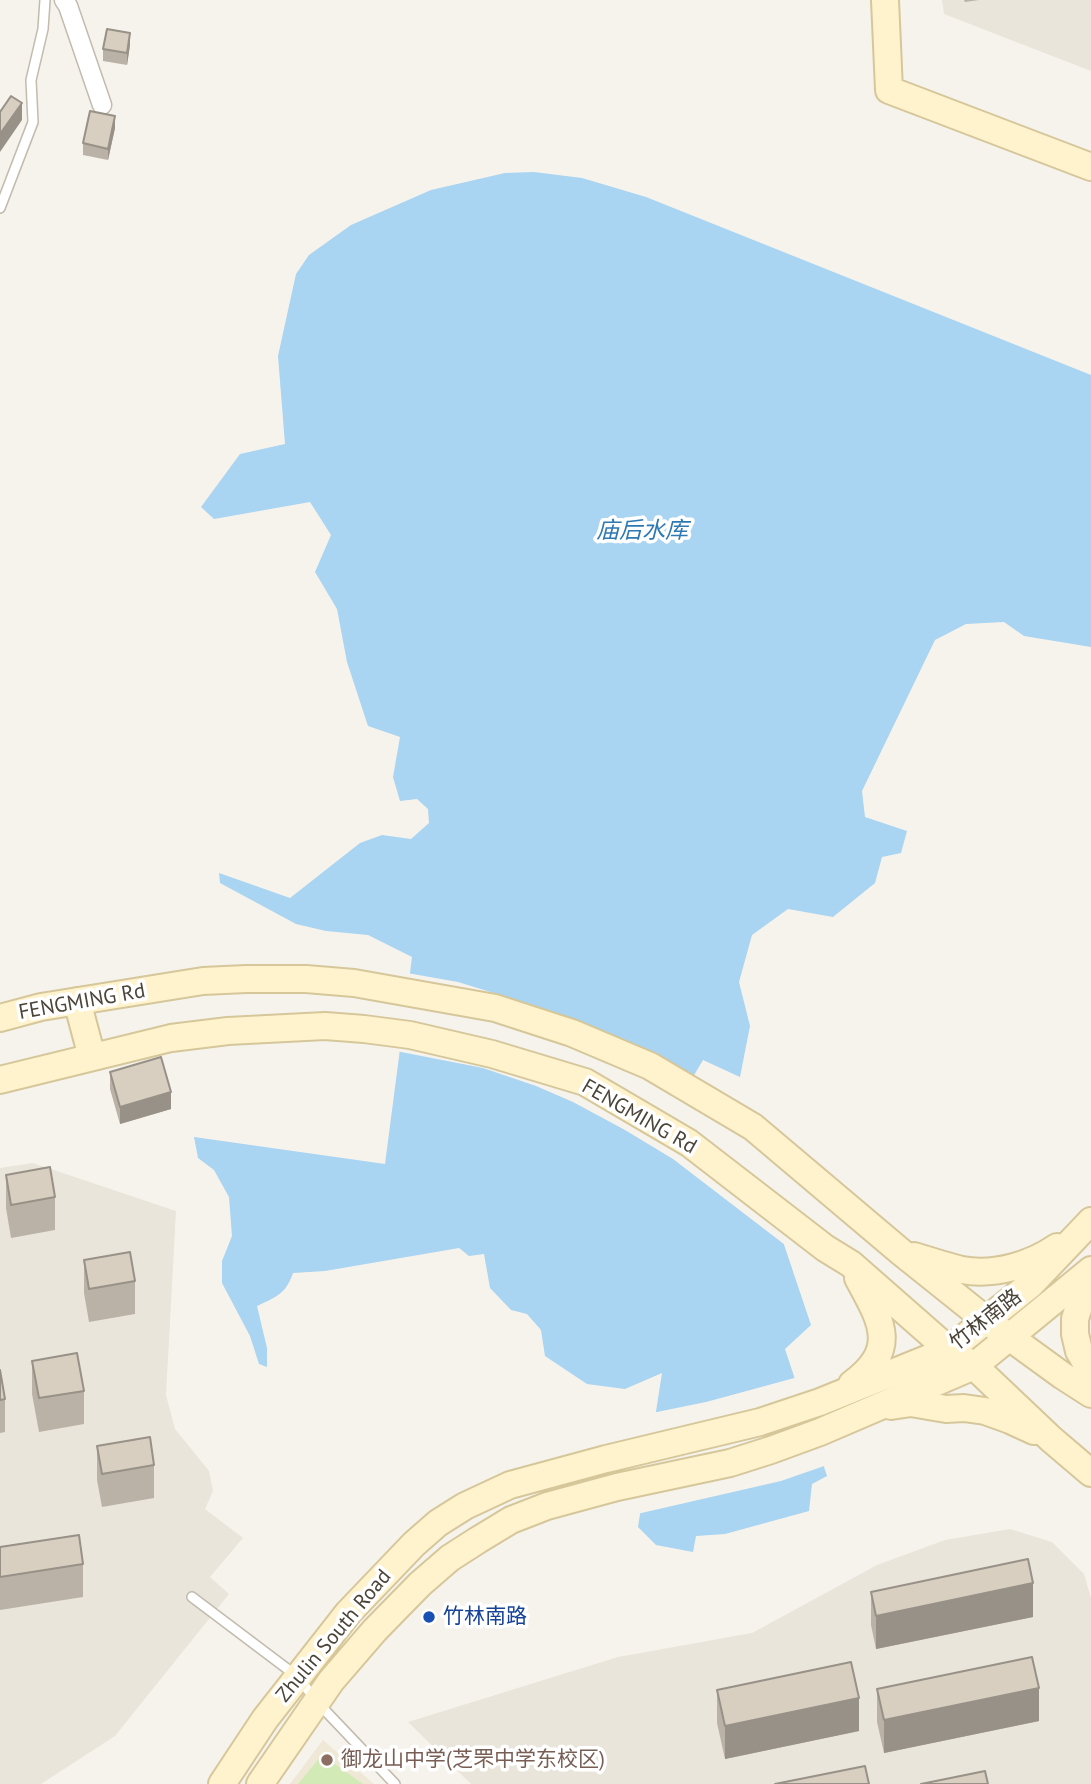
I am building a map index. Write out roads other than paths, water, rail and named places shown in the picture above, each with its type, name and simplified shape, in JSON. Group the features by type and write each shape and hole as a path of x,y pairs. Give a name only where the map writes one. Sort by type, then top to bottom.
{"main road":[{"path":"885,0 888,90 1091,167"},
{"name":"FENGMING Rd","path":"0,1018 41,1007 202,981 306,979 387,988 495,1009 572,1033 650,1066 752,1127 986,1320 1063,1377 1091,1394"},
{"path":"78,1002 92,1057"},
{"name":"FENGMING Rd","path":"0,1080 183,1037 228,1031 325,1026 410,1035 492,1054 585,1082 689,1143 825,1248 851,1264 949,1350 974,1366 1091,1473"},
{"path":"901,1252 961,1269 986,1271 1022,1264 1050,1252 1087,1226"},
{"name":"竹林南路","path":"465,1506 510,1485 760,1422 949,1350 1031,1284 1087,1226"},
{"path":"831,1397 863,1376 875,1363 883,1336 875,1310 851,1264"},
{"name":"竹林南路","path":"820,1432 974,1366 1091,1270"},
{"path":"1091,1278 1084,1290 1075,1319 1075,1334 1079,1351 1091,1371"},
{"path":"874,1409 911,1404 985,1411 1010,1419 1051,1439"},
{"name":"Zhulin South Road","path":"260,1784 331,1681 375,1630 450,1558 511,1520 547,1506 617,1487 730,1463 820,1432"},
{"name":"Zhulin South Road","path":"222,1784 265,1719 348,1613 414,1544 438,1523 465,1506"}],"street":[{"path":"64,0 102,105"}],"lane":[{"path":"0,208 33,122 31,80 43,29 45,0"},
{"path":"192,1597 298,1677 317,1702 395,1784"}],"water":[{"name":"庙后水库","path":"534,172 582,178 646,197 1091,375 1091,647 1024,636 1004,622 966,624 935,640 862,791 865,817 907,831 901,853 882,857 875,883 833,917 788,909 752,935 739,982 750,1026 740,1077 703,1060 693,1077 761,1176 811,1325 785,1349 827,1476 812,1484 809,1511 725,1534 696,1536 693,1552 656,1545 638,1527 662,1373 625,1389 587,1384 545,1356 541,1330 527,1314 511,1310 490,1288 484,1254 469,1256 459,1248 325,1271 293,1273 284,1290 257,1306 267,1348 267,1367 259,1364 250,1336 222,1283 222,1261 232,1236 229,1197 214,1170 198,1158 194,1137 385,1164 412,957 368,935 326,931 296,924 220,883 219,873 290,898 360,843 382,835 411,839 429,823 428,809 417,799 400,801 393,777 400,737 368,726 347,662 337,609 315,572 331,535 310,502 214,519 201,507 240,454 285,444 278,356 296,274 309,255 351,225 431,190 505,173"}],"place":[{"name":"竹林南路","path":"429,1617"},
{"name":"御龙山中学(芝罘中学东校区)","path":"327,1760"}]}
